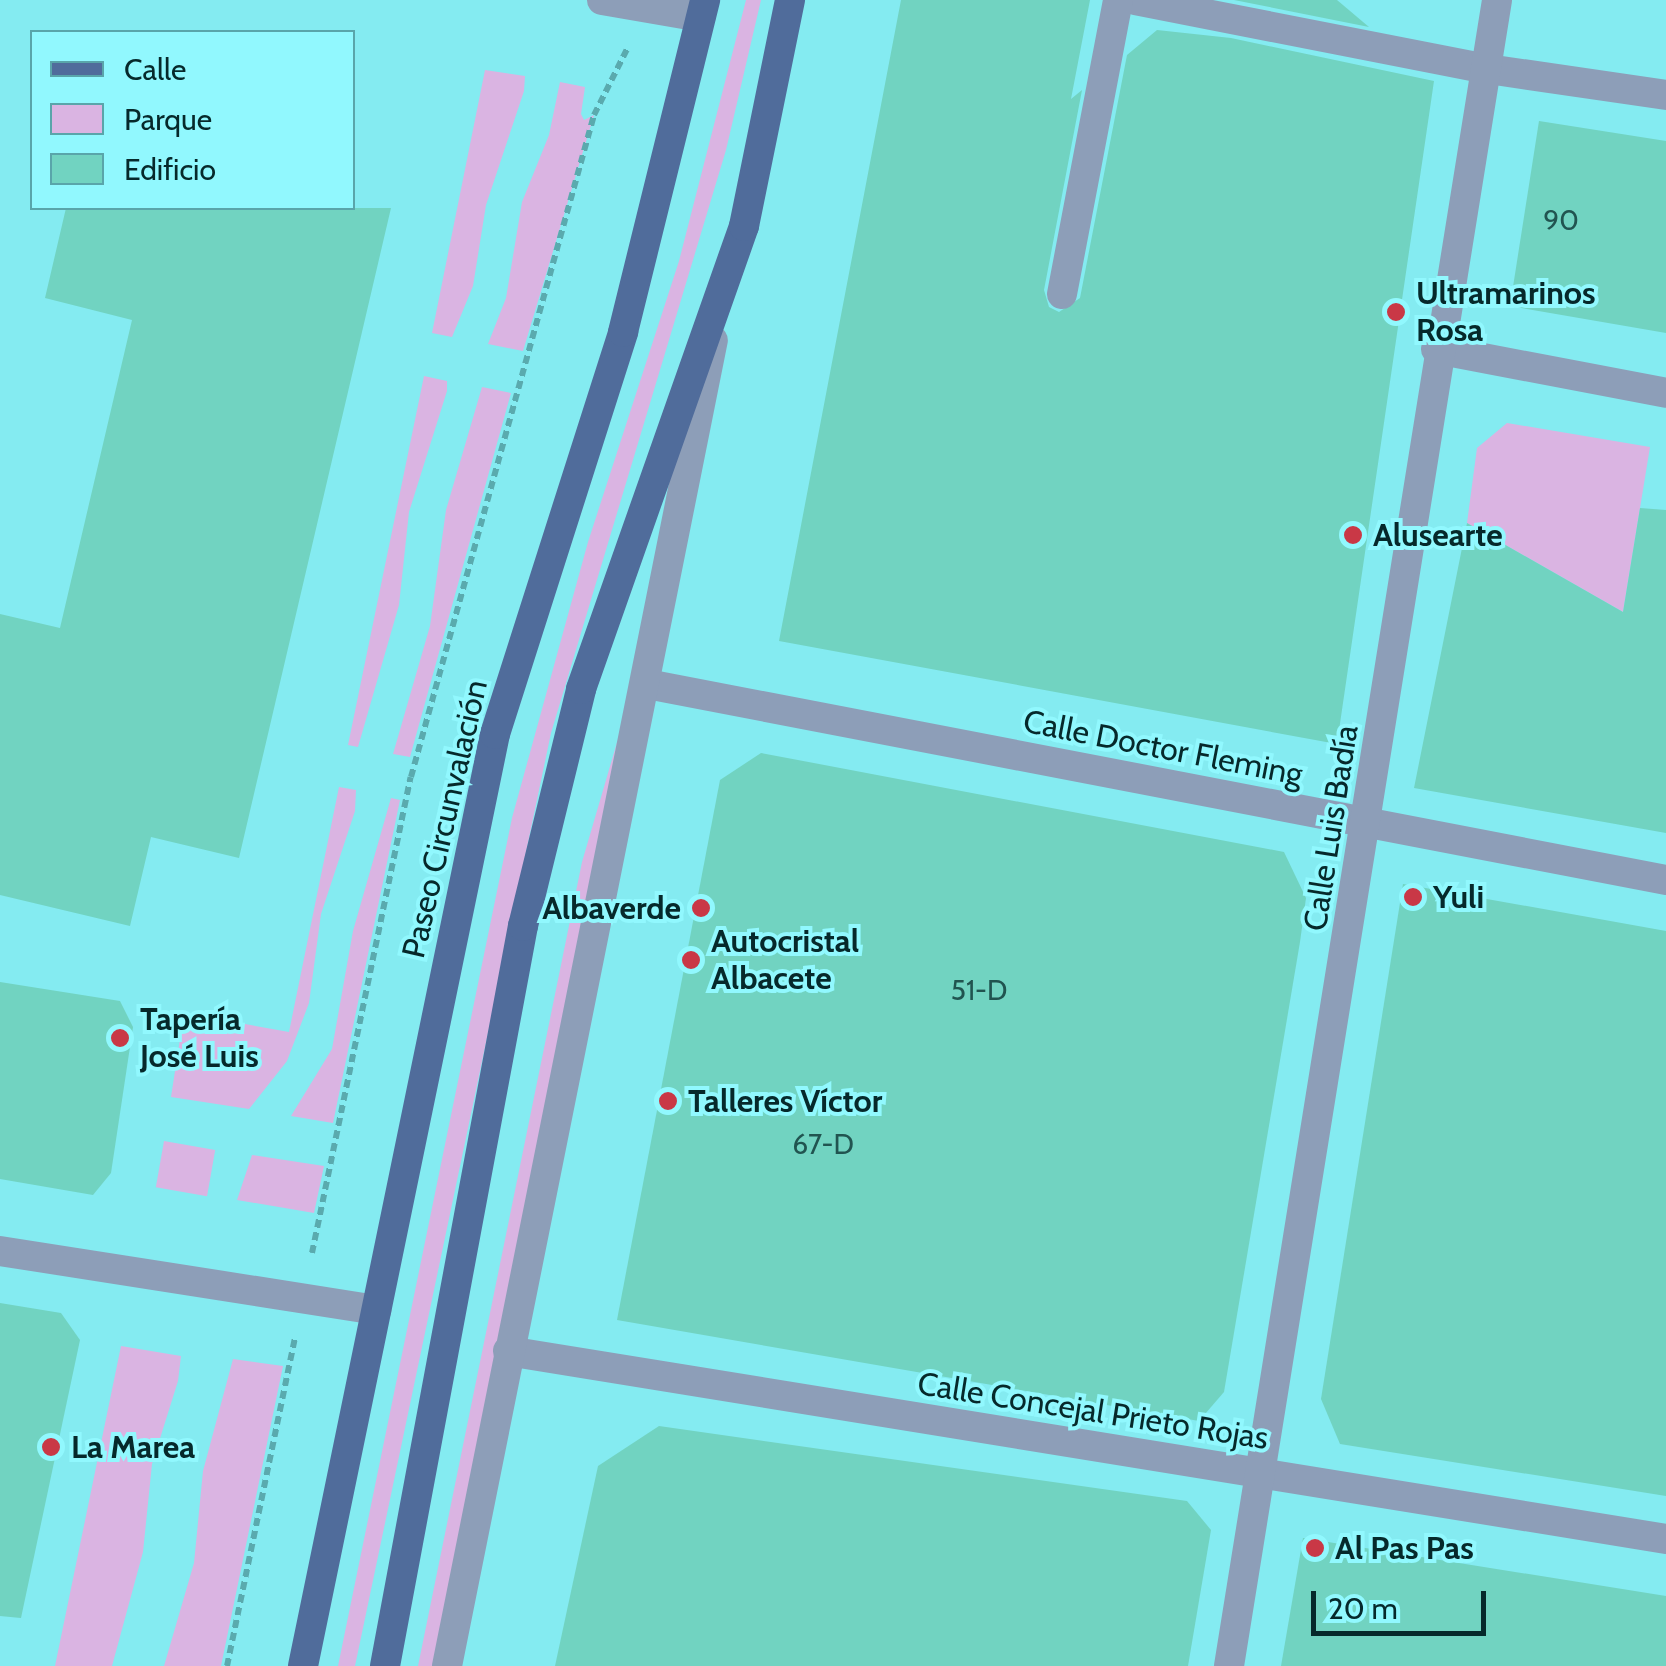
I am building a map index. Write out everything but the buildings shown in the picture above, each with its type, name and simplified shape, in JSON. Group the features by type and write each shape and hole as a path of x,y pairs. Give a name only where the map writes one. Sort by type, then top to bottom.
{"main road":[{"path":"385,1666 523,926 580,689 744,226 790,0"},
{"name":"Paseo Circunvalación","path":"303,1666 495,734 623,332 703,8"}],"street":[{"path":"602,0 646,8 703,8"},
{"path":"1062,294 1118,0"},
{"path":"1135,0 1273,13 1488,69 1666,95"},
{"name":"Calle Luis Badía","path":"1229,1666 1369,823 1436,349 1488,69 1497,0"},
{"path":"447,1666 719,311 744,226"},
{"path":"1436,349 1666,393"},
{"name":"Calle Doctor Fleming","path":"647,684 1666,880"},
{"path":"0,1251 376,1310"},
{"name":"Calle Concejal Prieto Rojas","path":"508,1351 1666,1539"}],"path":[{"path":"227,1666 410,777 594,116 646,8"}],"green space":[{"path":"746,0 761,0 726,150 551,733 355,1666 338,1666 512,818 588,542 679,261"},
{"path":"485,70 525,76 524,91 486,205 473,286 452,337 432,333"},
{"path":"560,82 585,87 581,114 584,120 594,115 523,351 488,344 506,298 522,202 549,135"},
{"path":"424,376 447,381 447,391 409,512 399,605 358,747 348,745"},
{"path":"482,387 511,393 410,757 393,754 430,626 446,510"},
{"path":"1507,423 1650,447 1623,612 1467,523 1477,448"},
{"path":"618,739 436,1666 418,1666 582,862"},
{"path":"339,787 356,790 355,811 321,914 309,1003 287,1061 249,1109 171,1097 184,1013 289,1032"},
{"path":"391,798 400,800 333,1123 291,1116 332,1049 353,931"},
{"path":"164,1141 215,1150 207,1196 156,1187"},
{"path":"252,1155 324,1166 314,1213 237,1200"},
{"path":"121,1346 181,1356 178,1381 152,1464 143,1552 112,1666 55,1666"},
{"path":"233,1359 283,1366 221,1666 164,1666 194,1563 203,1471"}],"place":[{"name":"Ultramarinos Rosa","path":"1396,312"},
{"name":"Alusearte","path":"1353,535"},
{"name":"Yuli","path":"1413,897"},
{"name":"Albaverde","path":"701,908"},
{"name":"Autocristal Albacete","path":"691,960"},
{"name":"Tapería José Luis","path":"120,1038"},
{"name":"Talleres Víctor","path":"668,1101"},
{"name":"La Marea","path":"51,1447"},
{"name":"Al Pas Pas","path":"1315,1548"}]}
